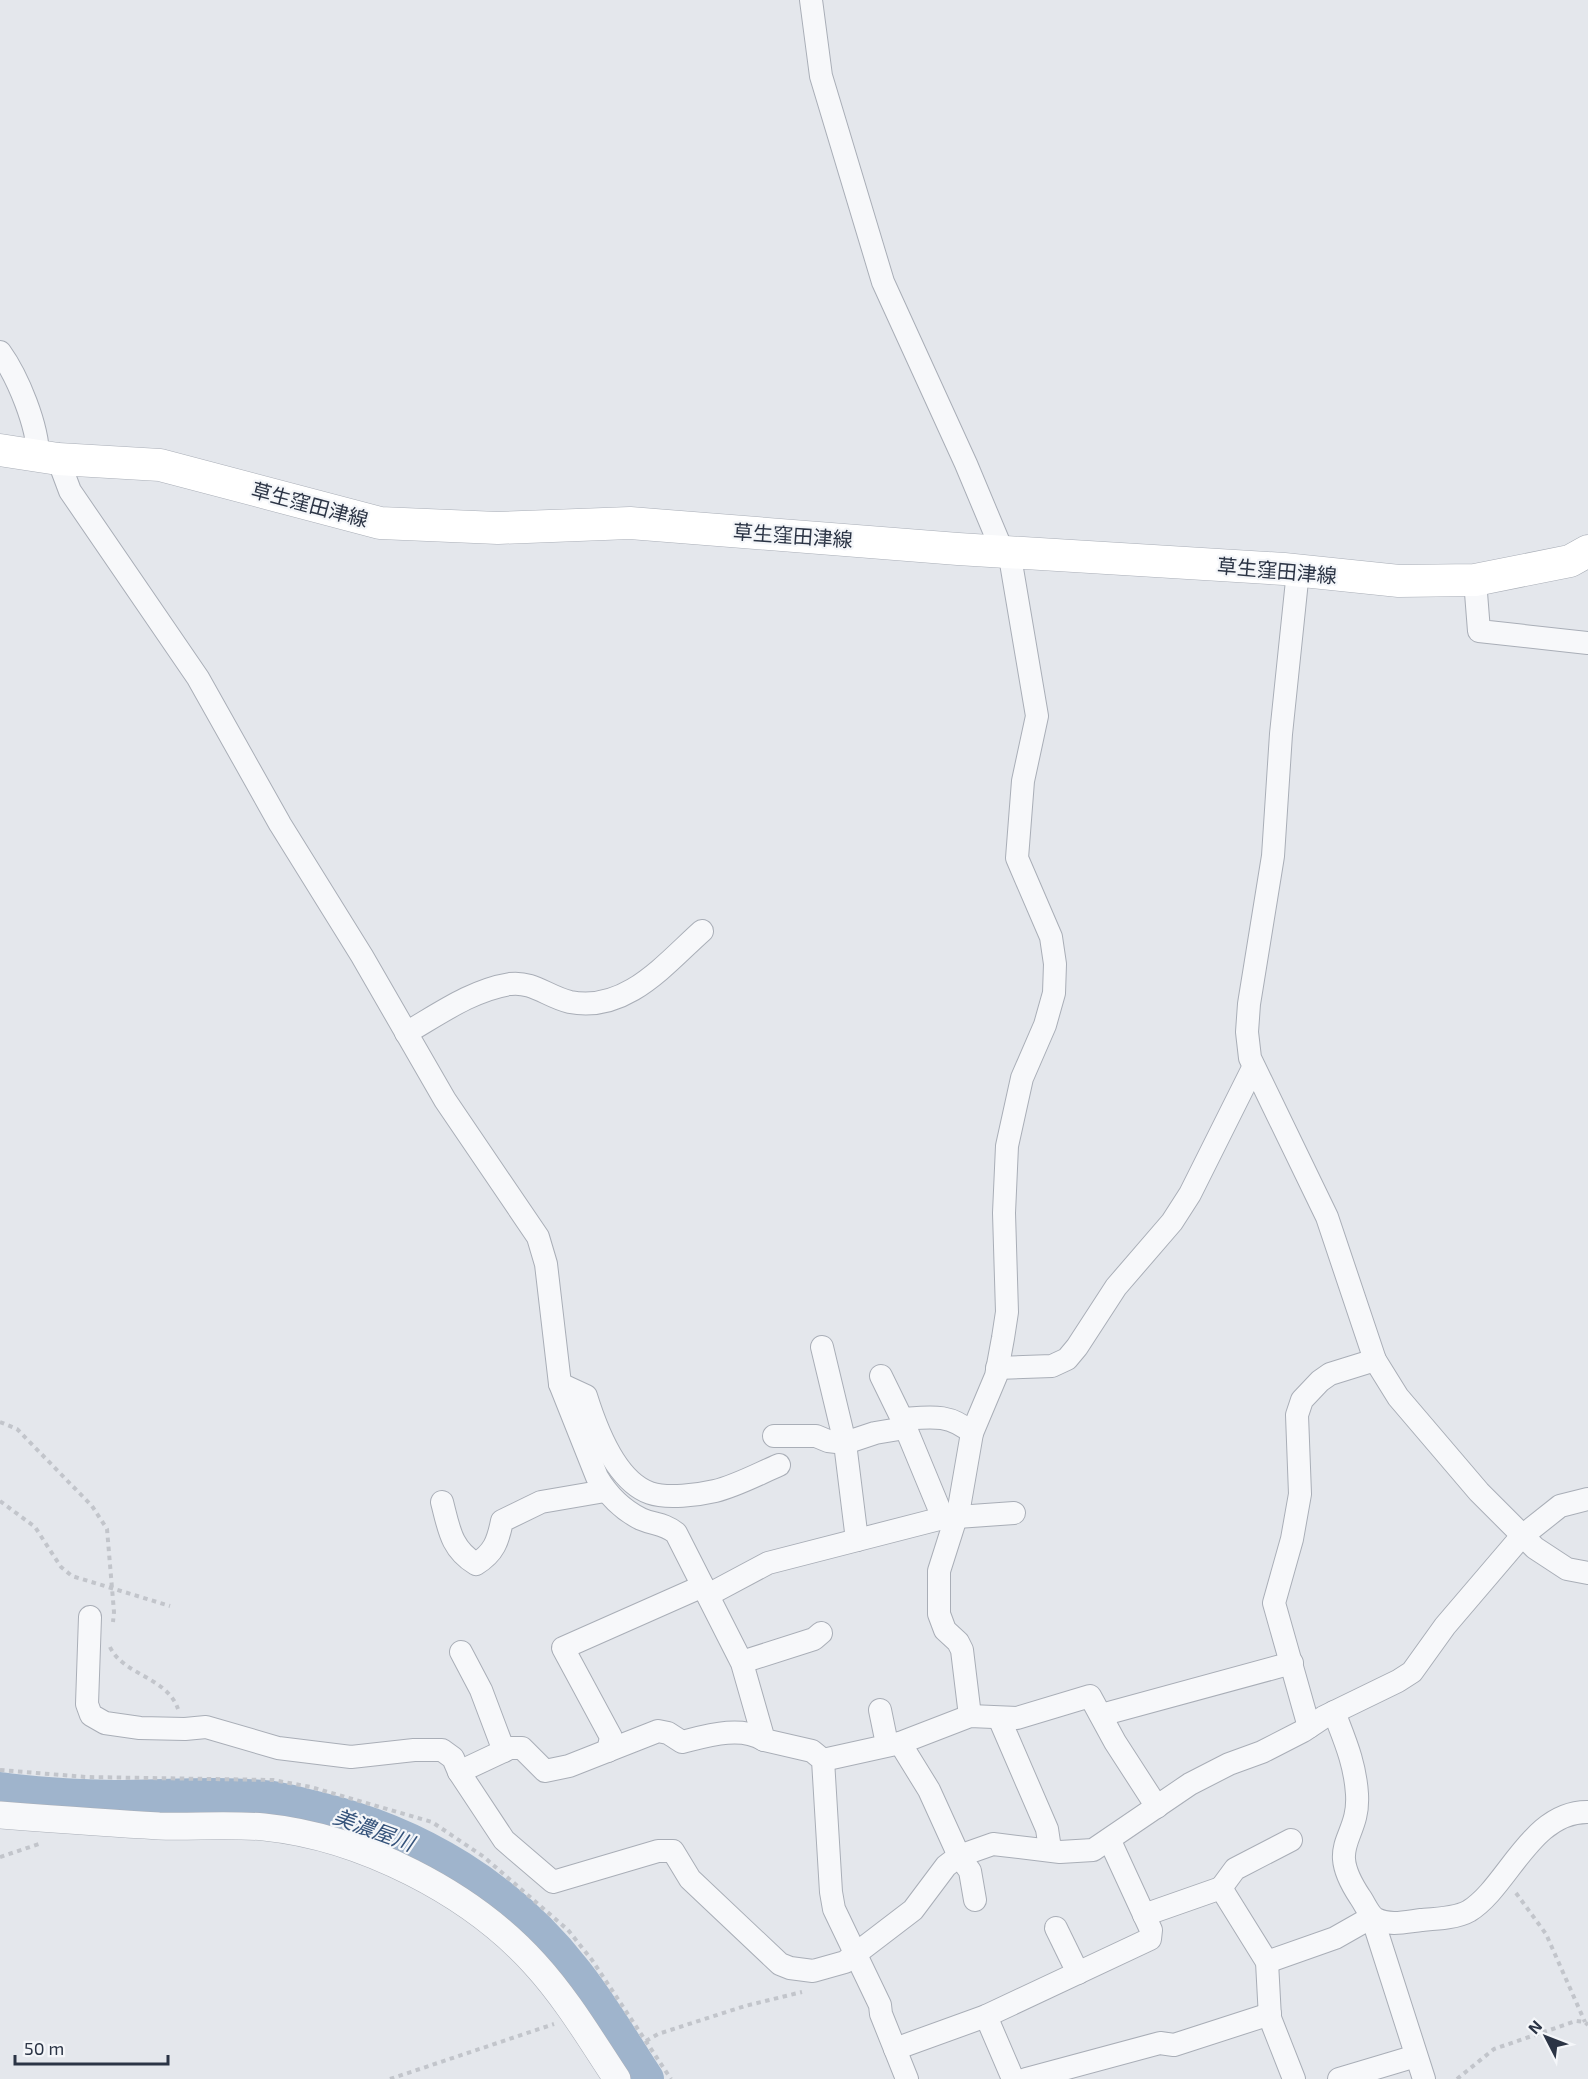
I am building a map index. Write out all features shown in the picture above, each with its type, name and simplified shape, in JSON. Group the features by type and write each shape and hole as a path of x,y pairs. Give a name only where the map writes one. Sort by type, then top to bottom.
{"main road":[{"name":"草生窪田津線","path":"0,450 48,458 160,465 380,523 498,528 630,524 1298,571 1400,581 1475,580 1570,561 1588,551"}],"street":[{"path":"811,0 821,76 883,282 1006,551 1037,716 1023,781 1017,858 1051,937 1055,964 1054,993 1045,1025 1022,1078 1007,1146 1004,1213 1007,1312 997,1368 972,1433 958,1508 948,1519 937,1593 939,1614 945,1630 958,1642 962,1650 970,1716"},
{"path":"0,352 22,393 36,435 48,458 198,678 280,824 445,1100 538,1237 546,1264 560,1384 597,1477 605,1491 634,1514 664,1524 676,1533 742,1662 764,1740"},
{"path":"1298,571 1281,734 1273,856 1249,1004 1247,1032 1253,1068 1327,1217 1375,1360 1405,1408 1479,1492 1522,1536 1567,1569 1588,1573"},
{"path":"1475,580 1479,632 1588,643"},
{"path":"406,1033 474,994 510,984 528,984 570,1002 599,1004 627,994 648,981 702,931"},
{"path":"997,1368 1052,1366 1067,1359 1116,1287 1172,1222 1190,1194 1253,1068"},
{"path":"822,1347 846,1443 857,1540"},
{"path":"1309,1727 1274,1603 1292,1539 1300,1494 1297,1415 1302,1400 1320,1380 1330,1374 1375,1360"},
{"path":"881,1376 948,1519"},
{"path":"560,1384 585,1396 592,1416 619,1470 648,1493 658,1496 715,1491 779,1466"},
{"path":"774,1436 816,1436 828,1441 846,1443 903,1424 943,1417 958,1421 972,1433"},
{"path":"442,1502 453,1544 464,1557 476,1563 490,1556 498,1540 502,1521 541,1502 605,1491"},
{"path":"90,1617 87,1704 91,1715 105,1723 140,1728 206,1727 278,1748 351,1757 414,1750 442,1750 453,1758 459,1772 504,1840 553,1882 658,1851 673,1851 690,1879 780,1964 813,1971 844,1962 913,1910 946,1866 958,1856 993,1844 1060,1852 1093,1850 1110,1841 1200,1779 1309,1727 1412,1672 1445,1626 1522,1536 1560,1506 1588,1499"},
{"path":"608,1751 611,1737 563,1648 768,1563 948,1519 1014,1513"},
{"path":"742,1662 814,1639 821,1633"},
{"path":"461,1652 481,1689 504,1751"},
{"path":"1101,1715 1292,1663"},
{"path":"823,1761 894,1743 970,1716 1017,1719 1090,1696 1157,1807"},
{"path":"880,1710 894,1743 929,1790 958,1856 970,1870 975,1900"},
{"path":"1334,1712 1354,1762 1357,1797 1357,1809 1344,1845 1343,1860 1353,1886 1372,1917 1424,2079"},
{"path":"999,1718 1047,1829 1050,1849"},
{"path":"459,1772 510,1748 522,1748 545,1771 569,1766 657,1731 668,1733 682,1742 713,1735 740,1733 756,1735 764,1740 812,1751 823,1761 834,1909 880,2006 907,2079"},
{"path":"1372,1917 1386,1923 1434,1919 1468,1912 1486,1898 1530,1840 1559,1821 1581,1812 1588,1812"},
{"path":"0,1815 163,1826 267,1827 310,1836 409,1870 499,1929 534,1962 617,2079"},
{"path":"1144,1915 1221,1888 1235,1869 1291,1840"},
{"path":"895,2049 986,2016 1150,1939 1151,1930 1110,1841"},
{"path":"1221,1888 1267,1962 1270,2014 1291,2078"},
{"path":"1267,1962 1335,1938 1372,1917"},
{"path":"1056,1928 1078,1973"},
{"path":"1040,2077 1160,2043 1174,2044 1270,2014"},
{"path":"986,2016 1013,2079"},
{"path":"1339,2079 1416,2056"}],"path":[{"path":"0,1422 17,1429 92,1506 107,1529 114,1612 111,1629"},
{"path":"0,1501 35,1527 61,1567 72,1576 170,1606"},
{"path":"110,1643 117,1657 171,1693 186,1729"},
{"path":"1500,1878 1513,1889 1546,1934 1587,2024"},
{"path":"646,2041 658,2034 745,2006 807,1992"},
{"path":"390,2079 574,2016"},
{"path":"1458,2079 1494,2049 1576,2021 1587,2024"}],"waterway":[{"name":"美濃屋川","path":"0,1790 99,1798 212,1796 272,1799 354,1819 391,1833 460,1868 522,1915 585,1986 646,2079"}]}
